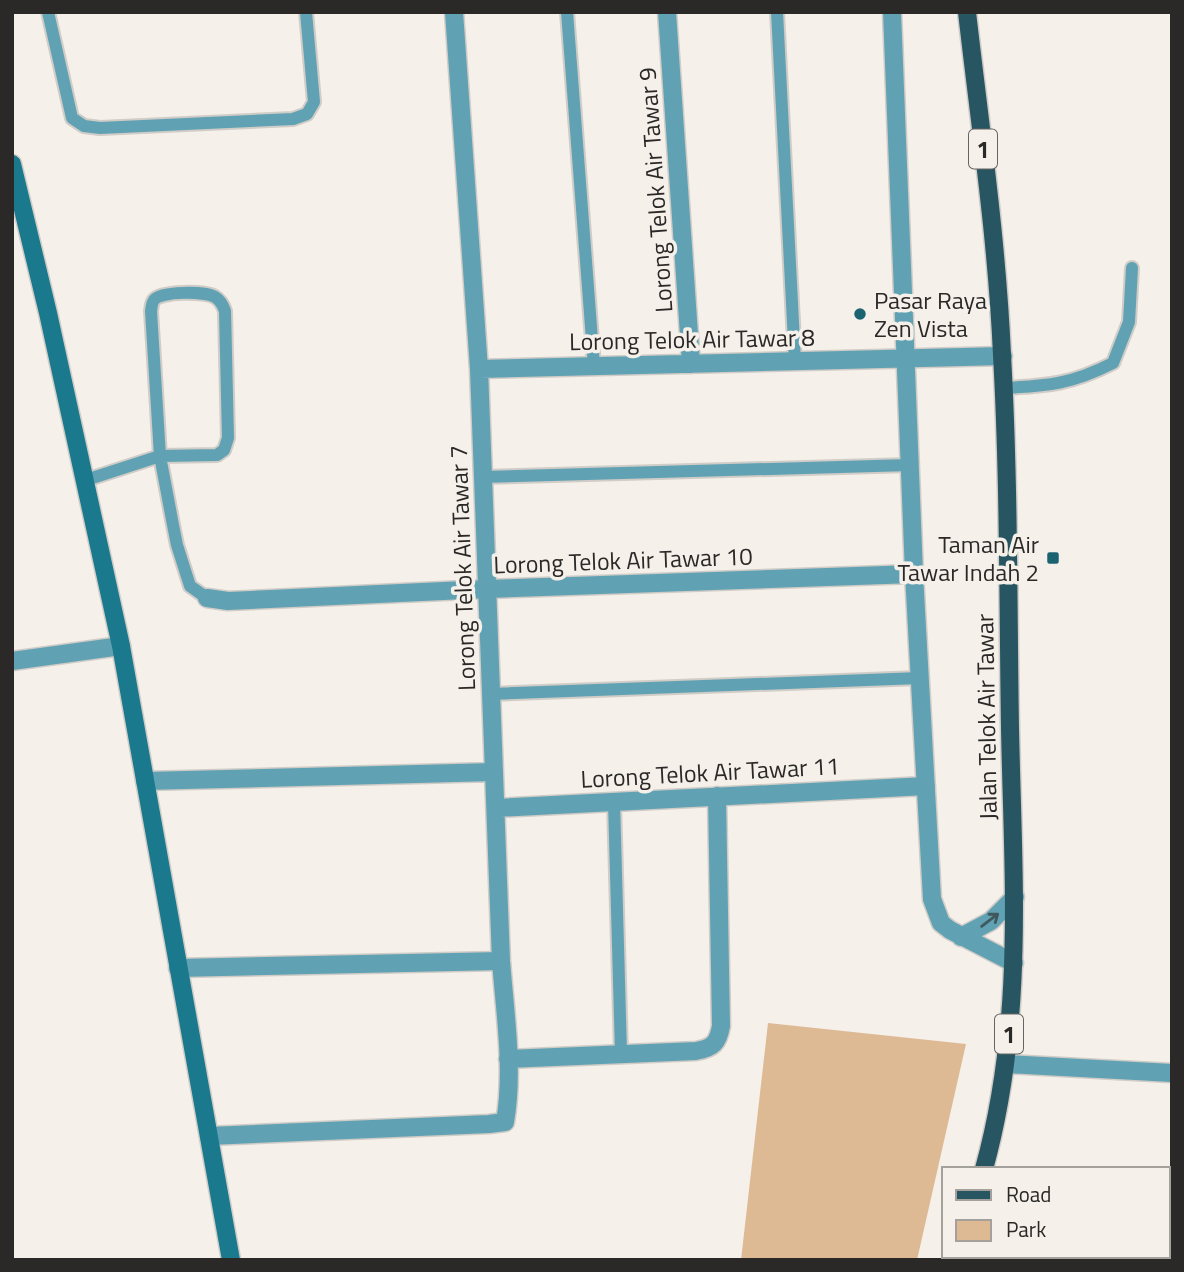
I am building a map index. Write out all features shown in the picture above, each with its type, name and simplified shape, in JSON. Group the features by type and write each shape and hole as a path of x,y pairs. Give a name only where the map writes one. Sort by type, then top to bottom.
{"main road":[{"name":"Jalan Telok Air Tawar","path":"967,12 994,232 1003,356 1010,760 1016,897 1006,1064 984,1167"},
{"path":"12,164 86,480 121,646 231,1260"}],"street":[{"name":"Lorong Telok Air Tawar 7","path":"209,1136 489,1125 505,1122 508,1059 501,961 479,369 454,12"},
{"name":"Lorong Telok Air Tawar 9","path":"667,12 691,364"},
{"path":"892,12 914,574 932,899 941,923 961,937 1014,963"},
{"name":"Lorong Telok Air Tawar 8","path":"479,369 1003,356"},
{"name":"Lorong Telok Air Tawar 10","path":"207,598 228,601 914,574"},
{"path":"12,661 121,646"},
{"path":"145,781 494,772"},
{"name":"Lorong Telok Air Tawar 11","path":"496,808 926,786"},
{"path":"508,1059 696,1051 710,1048 718,1040 721,1026 717,796"},
{"path":"961,937 990,921 1016,897"},
{"path":"178,968 501,961"},
{"path":"1006,1064 1172,1073"}],"lane":[{"path":"48,12 72,118 84,126 100,128 293,119 307,114 314,102 306,12"},
{"path":"567,12 594,366"},
{"path":"777,12 796,361"},
{"path":"1003,388 1042,386 1084,378 1113,363 1129,322 1132,268"},
{"path":"86,480 160,456 217,455 224,450 228,438 225,311 217,297 206,293 165,294 155,298 152,303 160,456 183,565 190,586 207,598"},
{"path":"483,477 910,465"},
{"path":"491,694 920,678"},
{"path":"614,802 621,1053"}],"green space":[{"path":"768,1023 966,1044 917,1260 741,1260"}],"place":[{"name":"Pasar Raya Zen Vista","path":"860,314"},
{"name":"Taman Air Tawar Indah 2","path":"1053,558"}]}
